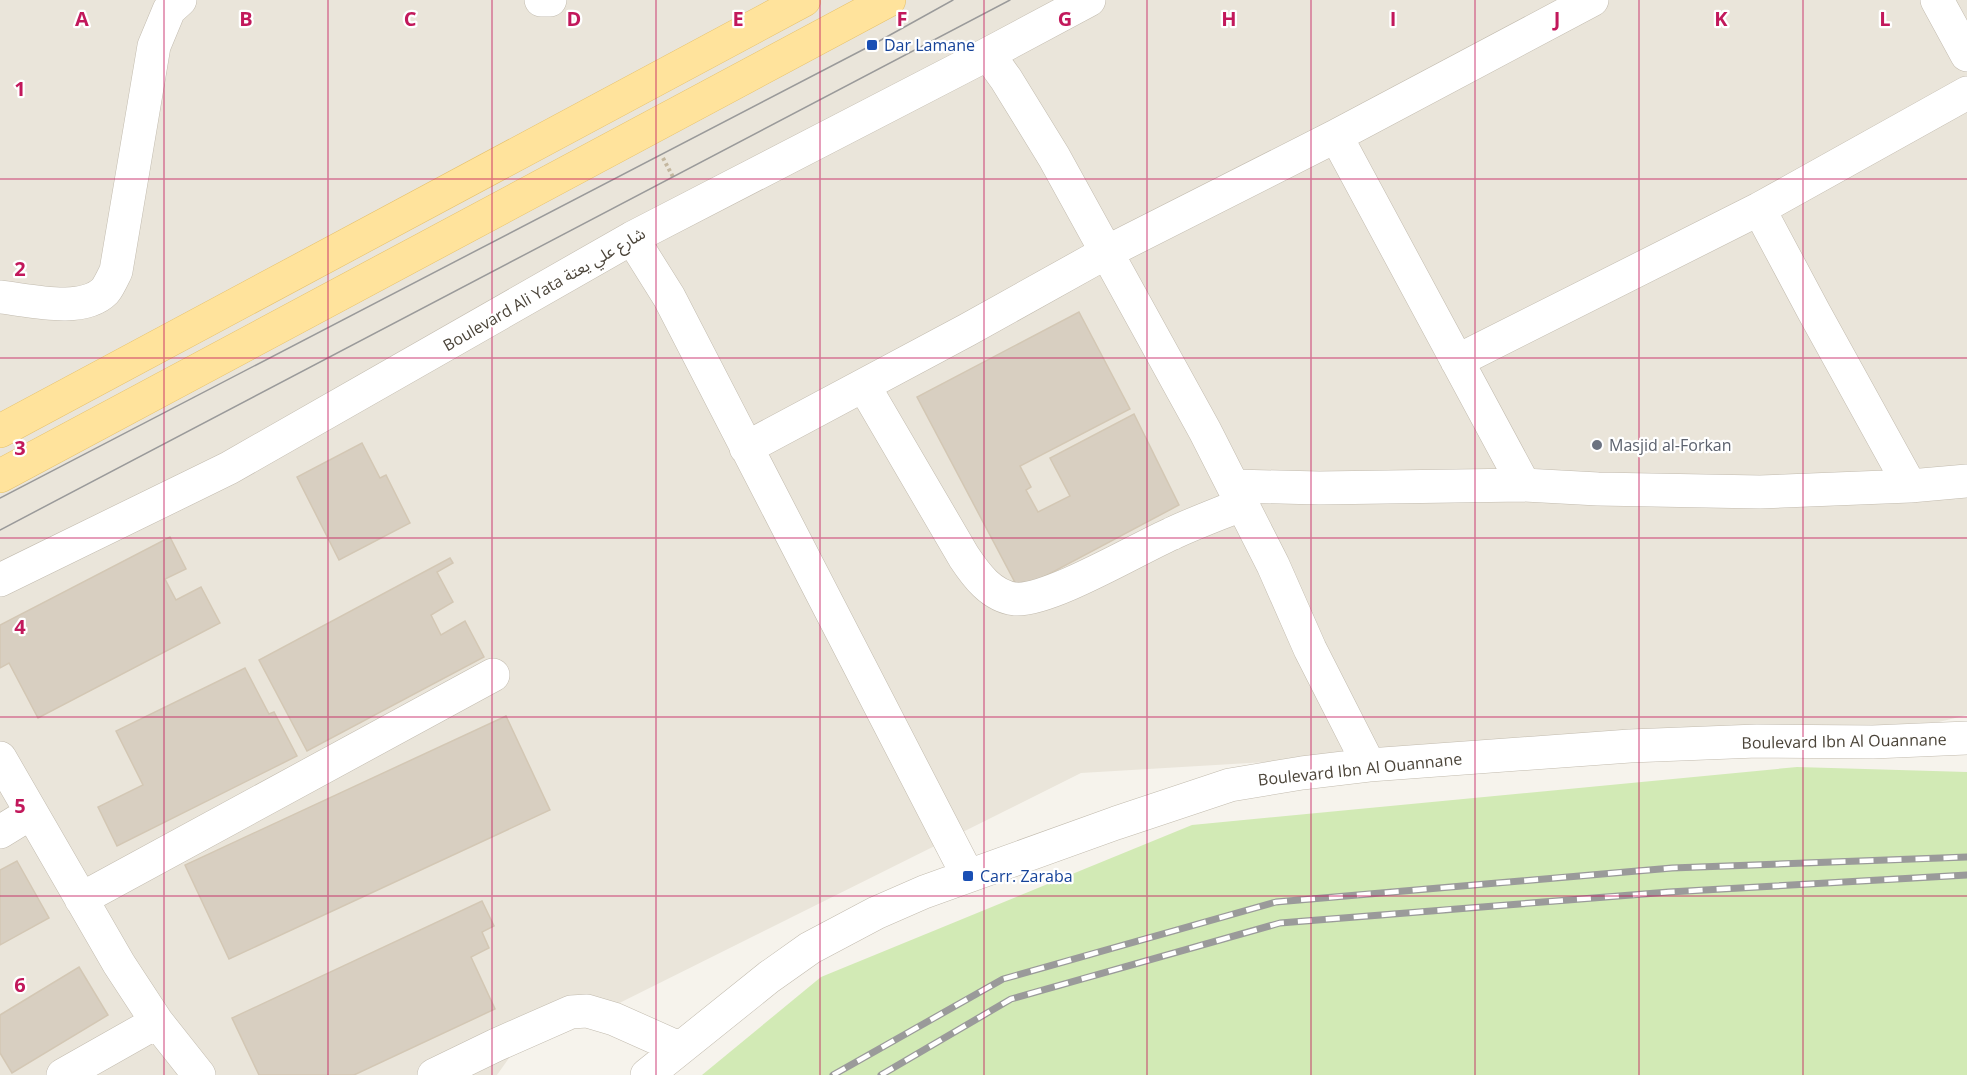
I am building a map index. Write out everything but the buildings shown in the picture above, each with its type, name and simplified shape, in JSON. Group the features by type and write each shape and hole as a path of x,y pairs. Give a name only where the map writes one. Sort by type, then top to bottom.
{"main road":[{"path":"0,431 804,0"},
{"path":"0,476 889,0"}],"street":[{"path":"0,297 71,305 91,300 105,291 116,271 154,46 169,10 180,0"},
{"path":"541,0 550,0"},
{"name":"Boulevard Ali Yata شارع علي يعتة","path":"0,580 229,468 632,238 1089,0"},
{"path":"746,448 864,386 1107,252 1592,0"},
{"path":"1937,0 1967,55"},
{"path":"988,54 1030,118 1107,252 1239,495 1311,649 1369,765"},
{"path":"1457,361 1759,209 1967,93"},
{"path":"1336,135 1524,485"},
{"path":"1759,209 1910,486"},
{"path":"632,238 669,297 968,876"},
{"path":"864,386 977,576 999,594 1013,599 1026,599 1063,586 1171,534 1239,495 1319,488 1524,485 1598,489 1760,492 1967,482"},
{"path":"81,899 493,675"},
{"name":"Boulevard Ibn Al Ouannane","path":"647,1075 769,977 810,948 876,913 968,876 1230,785 1369,765 1630,746 1757,741 1873,742 1967,738"},
{"path":"0,758 119,964 157,1022 199,1075"},
{"path":"0,832 31,813"},
{"path":"434,1075 570,1012 587,1011 614,1019 679,1048"},
{"path":"63,1075 157,1022"}],"shaded area":[{"path":"0,0 1967,0 1967,715 1939,722 1081,773 509,1058 497,1075 0,1075"}],"green space":[{"path":"1797,767 1967,772 1967,1075 702,1075 821,977 1192,825"}],"tram line":[{"path":"0,498 872,45 953,0"},
{"path":"0,530 1010,0"}],"railway":[{"path":"833,1075 1003,979 1276,902 1672,868 1967,857"},
{"path":"881,1075 1011,999 1280,923 1669,892 1967,875"}],"place":[{"name":"Dar Lamane","path":"872,45"},
{"name":"Masjid al-Forkan","path":"1597,445"},
{"name":"Carr. Zaraba","path":"968,876"}]}
